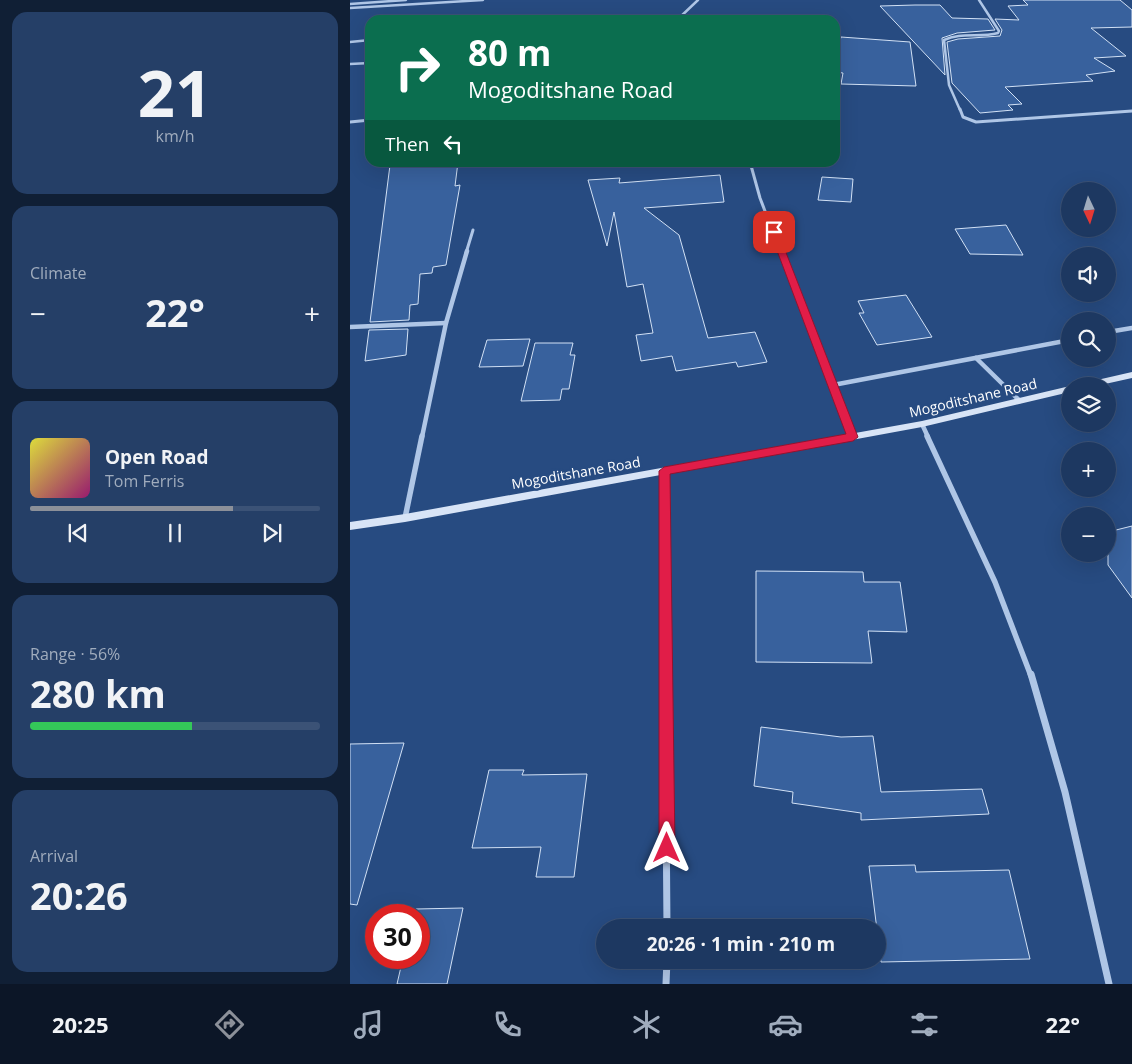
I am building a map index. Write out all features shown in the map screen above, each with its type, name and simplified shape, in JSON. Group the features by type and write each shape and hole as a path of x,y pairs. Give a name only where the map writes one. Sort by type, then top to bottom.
{"main road":[{"path":"1116,379 1132,375"},
{"name":"Mogoditshane Road","path":"350,526 405,518 922,424 1061,392"}],"street":[{"path":"350,4 406,0"},
{"path":"350,8 483,0"},
{"path":"682,15 698,0"},
{"path":"979,0 999,31 998,33 988,36 951,37 944,40 950,85 963,117 976,122 1132,112"},
{"path":"350,42 365,40"},
{"path":"350,64 365,62"},
{"path":"350,122 365,120"},
{"path":"751,167 760,198 853,437"},
{"path":"405,518 446,323 472,230"},
{"path":"350,327 446,323"},
{"path":"1116,331 1132,328"},
{"path":"833,385 1061,342"},
{"path":"976,358 1020,401"},
{"path":"922,424 1002,601 1032,678 1074,827 1108,984"},
{"path":"664,471 667,919"},
{"path":"666,984 667,969"}],"building":[{"path":"1023,0 1120,0 1132,10 1132,27 1091,28 1126,56 1094,58 1115,71 1086,75 1093,81 1005,87 1022,104 1008,105 1013,110 980,113 952,83 947,42 958,39 1000,36 1002,30 995,19 1019,20 1008,6 1028,5"},
{"path":"940,5 952,18 988,19 995,30 957,33 942,38 945,75 880,6"},
{"path":"841,37 910,42 916,86 841,84 843,73 840,73"},
{"path":"390,167 457,167 455,186 460,185 446,265 433,267 432,273 420,274 418,304 410,305 409,320 370,322"},
{"path":"720,175 724,202 644,208 679,235 708,338 755,332 767,362 738,367 736,362 676,371 672,356 641,361 636,335 653,333 643,284 627,287 614,212 607,246 588,180 620,178 619,183"},
{"path":"822,177 853,179 851,202 818,200"},
{"path":"1006,225 1023,255 970,254 955,229"},
{"path":"906,295 932,337 877,345 859,313 864,313 858,301"},
{"path":"408,329 406,355 365,361 369,330"},
{"path":"530,339 523,366 479,367 487,340"},
{"path":"535,343 573,343 570,355 575,355 569,389 562,389 560,400 521,401"},
{"path":"1132,526 1132,598 1108,565 1108,562 1116,562 1116,530"},
{"path":"756,571 863,572 864,582 900,582 907,632 868,631 872,663 756,662"},
{"path":"761,727 841,737 873,736 881,792 982,789 989,814 861,820 861,813 792,803 793,792 754,786"},
{"path":"404,743 357,905 350,904 350,744"},
{"path":"489,770 524,770 522,775 587,774 574,877 536,877 541,847 472,848"},
{"path":"915,865 916,872 1009,870 1030,959 886,962 886,919 876,919 869,866"},
{"path":"463,908 447,984 397,984 400,969 430,969 430,909"}],"route":[{"path":"667,848 664,471 853,437 774,232"}]}
